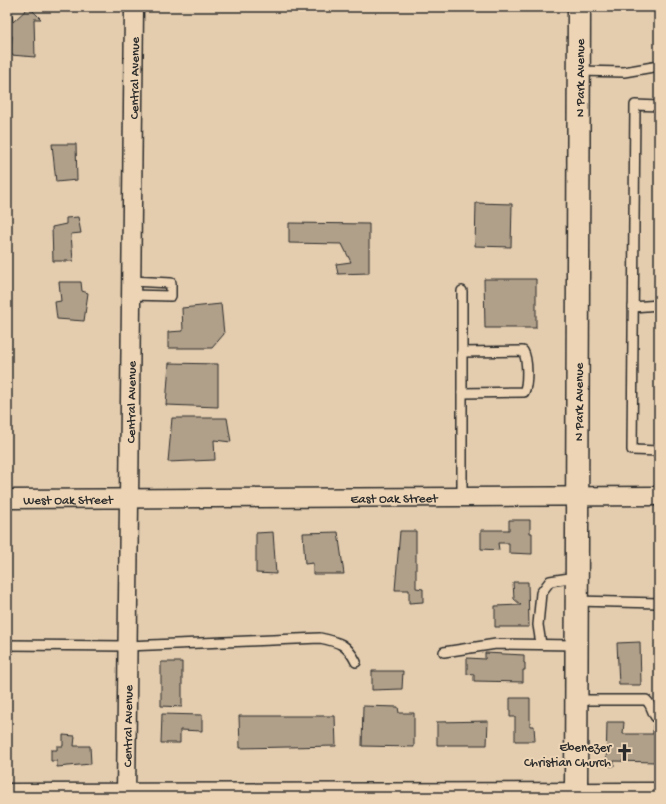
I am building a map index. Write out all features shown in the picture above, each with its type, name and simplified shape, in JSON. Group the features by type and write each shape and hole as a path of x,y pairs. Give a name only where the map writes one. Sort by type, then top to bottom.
{"main road":[{"name":"N Park Avenue","path":"576,794 579,7"}],"street":[{"name":"Central Avenue","path":"126,795 134,7"},
{"name":"East Oak Street","path":"128,498 659,496"},
{"name":"West Oak Street","path":"7,499 128,498"},
{"path":"7,793 126,795 514,795 659,792"}],"lane":[{"path":"579,71 624,72 659,66"},
{"path":"659,106 635,105 632,450 659,451"},
{"path":"462,291 462,497"},
{"path":"633,307 659,306"},
{"path":"462,352 523,351 526,356 526,388 524,392 462,393"},
{"path":"541,644 538,625 541,593 550,582 576,577"},
{"path":"576,601 659,603"},
{"path":"7,645 127,646 320,638 338,642 351,652 356,662"},
{"path":"444,652 496,644 576,645"},
{"path":"576,700 646,700 651,704 654,716 659,720"}],"building":[{"path":"7,7 11,7 13,22 29,7 41,19 34,19 35,57 11,55 12,36 7,36"},
{"path":"52,144 76,144 77,180 56,182"},
{"path":"476,203 512,204 511,247 475,246"},
{"path":"78,217 81,233 71,234 73,261 53,261 52,227 66,224 66,218"},
{"path":"289,223 369,224 369,273 338,274 336,264 351,262 342,244 289,243"},
{"path":"484,279 536,279 536,328 485,328"},
{"path":"59,282 81,282 82,291 88,293 84,321 57,319 55,302 61,301"},
{"path":"221,304 224,334 212,348 168,348 168,332 183,331 182,308"},
{"path":"169,363 218,364 218,407 166,405"},
{"path":"172,418 227,418 231,442 214,440 215,460 168,462"},
{"path":"509,520 530,520 530,533 532,533 532,554 509,553 509,543 498,543 499,550 481,549 481,530 509,530"},
{"path":"400,531 416,531 416,588 423,589 423,602 409,603 409,590 395,590"},
{"path":"273,532 276,574 256,573 256,533"},
{"path":"338,532 344,574 313,574 313,563 305,564 303,533"},
{"path":"513,582 528,582 529,627 495,627 495,606 521,605 514,599"},
{"path":"640,642 641,685 619,685 617,643"},
{"path":"485,653 524,655 525,670 523,670 523,682 474,681 474,675 467,674 467,658 485,659"},
{"path":"161,662 182,662 182,707 161,706"},
{"path":"372,671 403,671 402,689 372,690"},
{"path":"510,698 530,698 530,726 534,726 535,741 515,741 515,717 510,717"},
{"path":"363,706 398,707 399,713 414,713 414,747 362,746"},
{"path":"162,714 202,715 202,731 180,730 180,743 161,743"},
{"path":"239,716 335,716 336,746 240,748"},
{"path":"488,721 487,745 437,745 437,722"},
{"path":"607,722 624,722 623,734 653,734 653,725 659,725 659,770 656,770 656,762 614,761 614,766 606,766"},
{"path":"63,735 75,736 74,746 90,746 91,764 57,767 57,761 51,761 51,750 57,750 57,746 63,746"}],"place":[{"name":"Ebenezer Christian Church","path":"624,753"}]}
